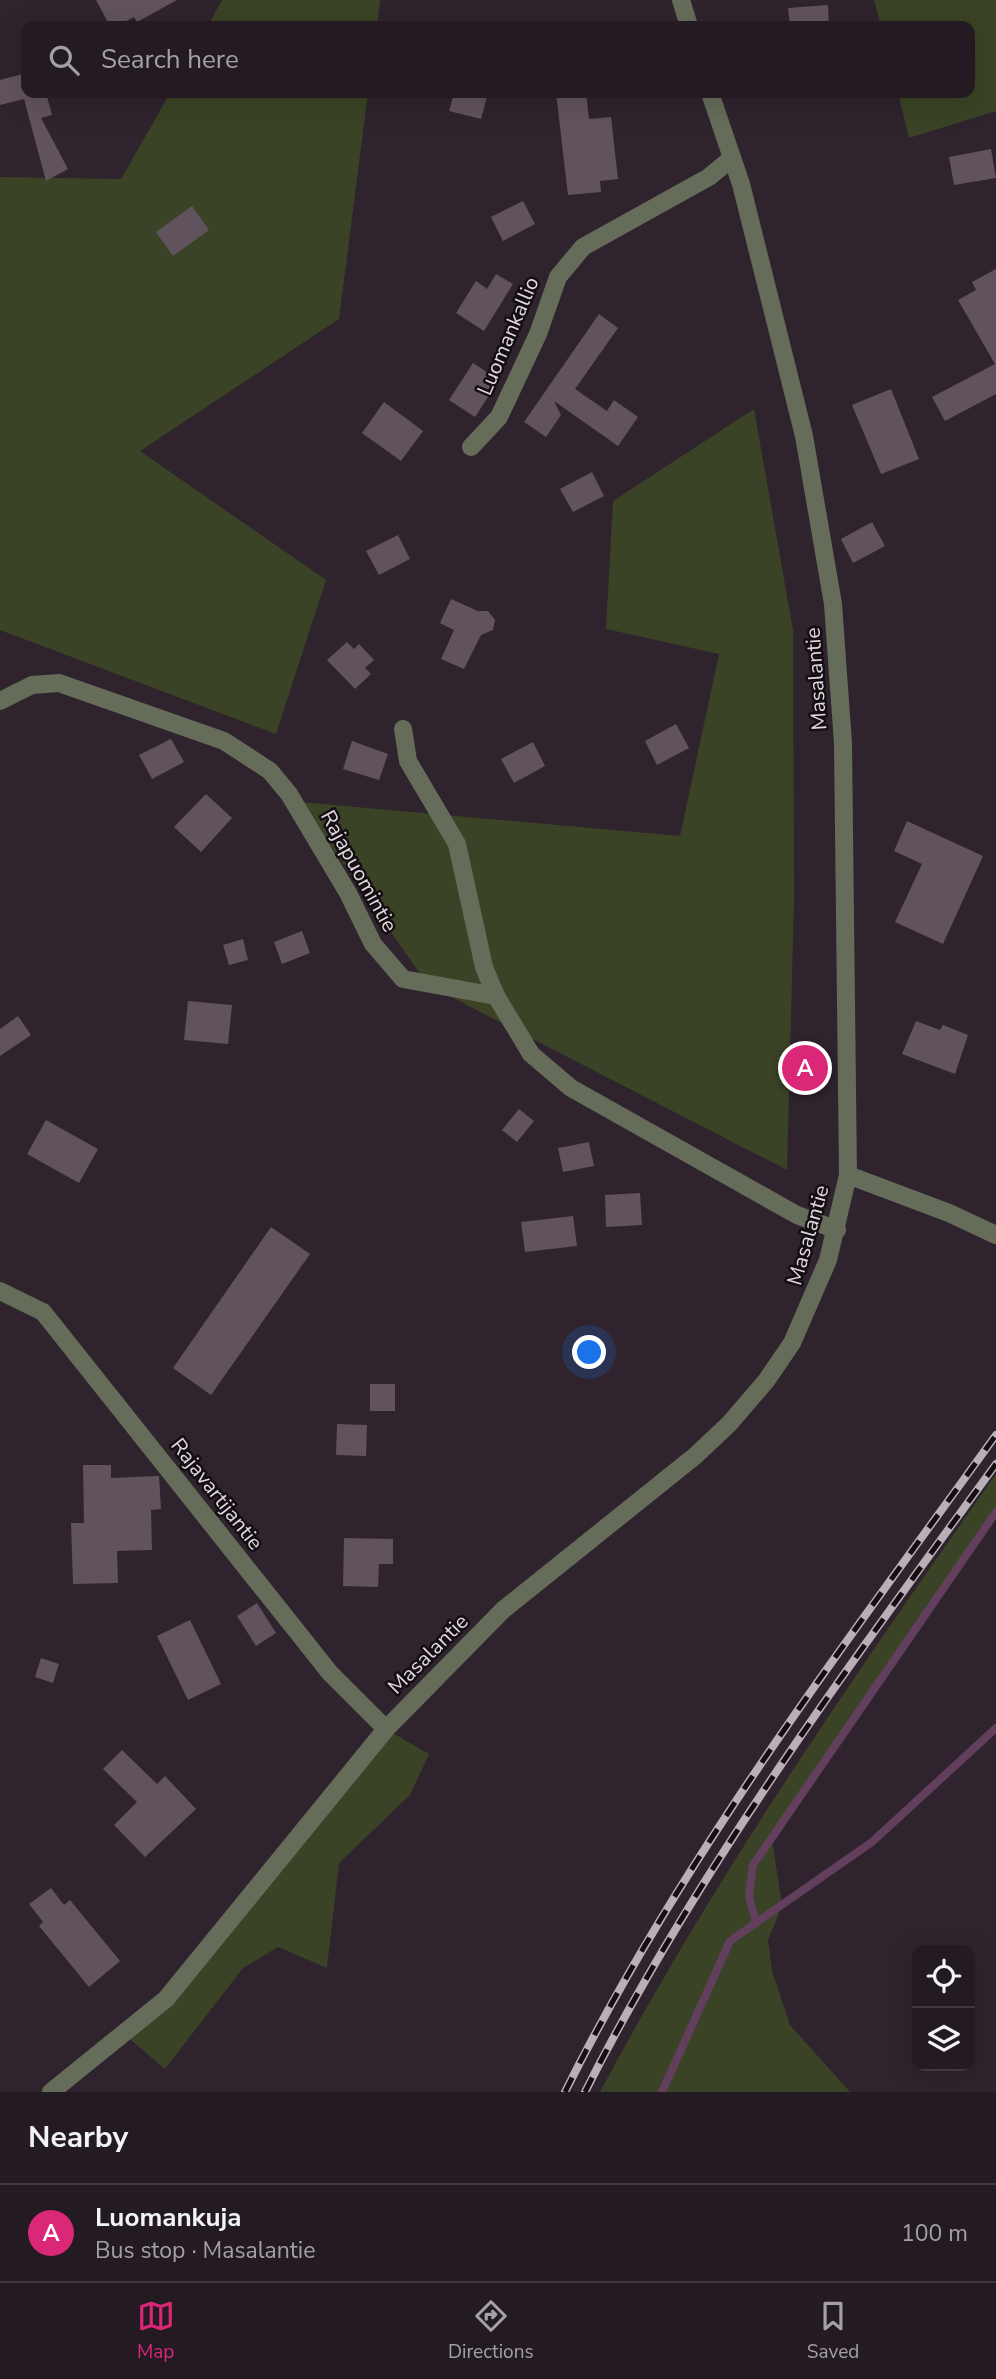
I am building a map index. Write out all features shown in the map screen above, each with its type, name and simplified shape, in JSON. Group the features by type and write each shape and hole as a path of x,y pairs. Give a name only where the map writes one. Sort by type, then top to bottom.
{"street":[{"path":"681,0 687,21"},
{"name":"Masalantie","path":"51,2092 166,1999 386,1728 503,1610 695,1456 729,1423 766,1381 792,1343 812,1300 837,1230 848,1175 843,743 833,604 804,436 732,158 712,98"},
{"name":"Luomankallio","path":"471,447 499,417 538,334 558,276 583,247 709,177 732,158"},
{"name":"Rajapuomintie","path":"0,701 32,685 59,683 225,741 270,771 289,794 348,893 373,944 403,979 496,996"},
{"path":"403,729 408,761 457,844 484,967 496,996 531,1054 570,1088 797,1215 837,1230"},
{"path":"848,1175 949,1213 996,1235"},
{"name":"Rajavartijantie","path":"5,1292 43,1312 330,1673 386,1728"}],"green space":[{"path":"222,0 380,0 378,21 211,21"},
{"path":"874,0 996,0 996,111 909,138 899,98 975,98 975,21 880,21"},
{"path":"167,98 367,98 339,319 140,451 326,580 276,734 0,630 0,177 121,179"},
{"path":"754,409 793,630 794,900 787,1170 428,985 300,802 680,836 719,654 606,629 613,501"},
{"path":"996,1474 996,1512 772,1839 782,1906 768,1940 772,1971 790,2025 850,2092 600,2092 691,1932 788,1777"},
{"path":"386,1729 429,1754 410,1795 339,1863 327,1968 278,1947 243,1968 165,2069 124,2034 166,1999"}],"building":[{"path":"96,0 177,0 139,21 134,17 126,21 107,21"},
{"path":"828,5 829,21 789,21 788,8"},
{"path":"21,74 21,98 47,98 52,115 41,118 68,169 46,181 24,99 0,105 0,80"},
{"path":"453,98 487,98 481,119 449,111"},
{"path":"557,98 587,98 589,119 611,117 618,179 600,181 601,192 568,195"},
{"path":"991,149 996,178 954,185 949,157"},
{"path":"523,201 535,224 503,241 491,217"},
{"path":"192,206 209,230 173,256 156,232"},
{"path":"996,269 996,394 945,421 932,397 995,364 958,300 976,290 972,282"},
{"path":"496,274 513,284 484,331 456,313 476,281 487,289"},
{"path":"599,314 618,328 575,389 607,411 614,400 638,417 618,446 554,401 561,415 546,437 524,422"},
{"path":"473,363 499,380 475,417 449,400"},
{"path":"891,389 919,459 881,474 852,405"},
{"path":"384,402 423,431 401,461 362,433"},
{"path":"592,472 604,496 573,512 560,489"},
{"path":"872,522 885,546 853,563 841,539"},
{"path":"398,535 410,559 379,575 366,551"},
{"path":"451,599 478,611 488,611 495,620 493,630 481,635 464,669 441,659 454,630 440,623"},
{"path":"347,642 354,649 359,644 374,660 365,668 371,674 355,689 327,660"},
{"path":"676,724 689,748 657,765 645,741"},
{"path":"171,739 184,762 152,779 139,755"},
{"path":"352,741 388,754 379,780 343,769"},
{"path":"533,742 545,766 514,783 501,759"},
{"path":"206,794 232,818 201,852 174,827"},
{"path":"907,821 983,856 943,944 895,922 922,864 894,851"},
{"path":"302,931 310,953 282,964 274,942"},
{"path":"243,939 248,960 229,965 223,945"},
{"path":"188,1001 232,1005 228,1044 184,1040"},
{"path":"18,1016 31,1035 0,1056 0,1029"},
{"path":"916,1021 940,1030 943,1025 968,1035 955,1074 902,1054"},
{"path":"519,1109 534,1121 517,1142 502,1130"},
{"path":"46,1120 98,1149 79,1183 27,1154"},
{"path":"589,1142 594,1166 563,1172 558,1148"},
{"path":"640,1193 642,1225 606,1227 605,1195"},
{"path":"573,1216 577,1246 525,1252 521,1222"},
{"path":"271,1227 310,1254 211,1395 173,1368"},
{"path":"370,1384 395,1384 395,1411 370,1411"},
{"path":"337,1424 367,1425 366,1456 336,1455"},
{"path":"83,1465 111,1465 111,1478 159,1476 161,1509 151,1510 152,1550 117,1551 118,1583 73,1584 71,1523 84,1523"},
{"path":"344,1538 393,1539 393,1564 379,1564 378,1587 343,1586"},
{"path":"257,1603 276,1633 256,1646 237,1616"},
{"path":"190,1620 221,1684 188,1700 157,1636"},
{"path":"41,1658 59,1664 53,1683 35,1677"},
{"path":"122,1750 157,1784 165,1776 196,1809 145,1857 114,1825 137,1802 103,1769"},
{"path":"51,1888 64,1905 70,1900 120,1961 89,1987 39,1926 43,1922 29,1904"}],"waterway":[{"path":"756,1923 749,1896 753,1865 996,1512"},
{"path":"662,2092 730,1941 872,1842 996,1728"}],"railway":[{"path":"565,2092 611,2005 712,1837 823,1674 996,1435"},
{"path":"585,2092 629,2009 726,1848 831,1692 996,1464"}],"place":[{"name":"Luomankuja","path":"805,1068"}]}
